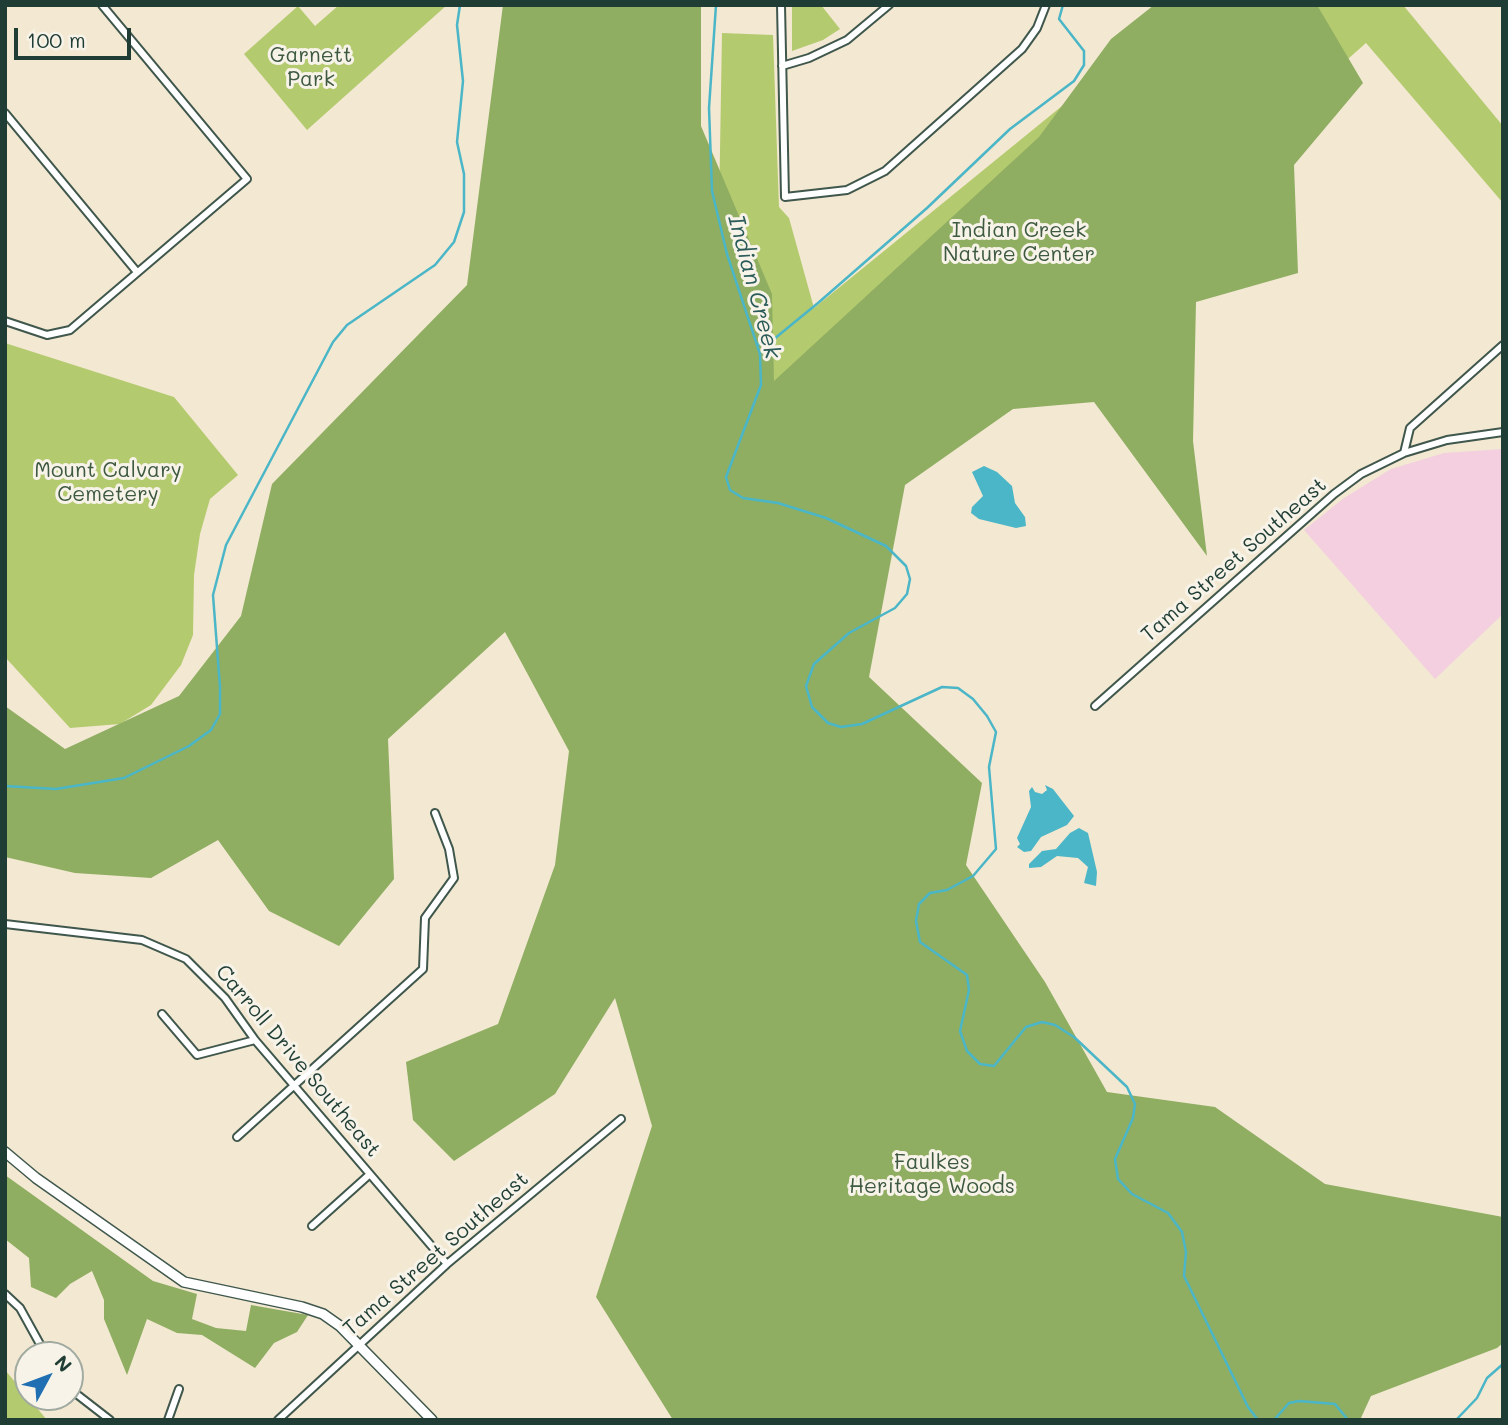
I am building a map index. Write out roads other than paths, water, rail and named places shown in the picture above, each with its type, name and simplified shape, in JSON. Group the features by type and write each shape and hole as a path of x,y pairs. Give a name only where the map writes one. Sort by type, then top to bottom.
{"main road":[{"path":"5,1152 36,1178 178,1279 195,1286 316,1311 340,1326 432,1420"}],"street":[{"path":"5,321 47,335 70,330 247,179 102,5"},
{"path":"781,5 785,197 847,190 885,171 1022,49 1037,28 1046,5"},
{"path":"782,66 808,58 847,40 889,5"},
{"path":"5,113 137,272"},
{"path":"1404,453 1410,428 1503,345"},
{"name":"Tama Street Southeast","path":"1095,706 1334,494 1361,474 1404,453 1447,440 1503,432"},
{"path":"237,1137 423,970 425,918 454,878 449,849 435,813"},
{"name":"Carroll Drive Southeast","path":"5,924 142,940 186,959 201,972 255,1040 447,1264"},
{"path":"162,1014 197,1055 255,1040"},
{"name":"Tama Street Southeast","path":"278,1420 357,1344 447,1264 621,1119"},
{"path":"312,1226 370,1174"},
{"path":"5,1294 20,1308 38,1341"},
{"path":"168,1420 179,1389"},
{"path":"84,1400 110,1420"}],"water":[{"path":"984,466 997,472 1012,486 1015,503 1025,517 1026,526 1016,528 979,519 971,513 972,507 983,496 972,472"},
{"path":"1045,785 1053,789 1074,816 1067,825 1041,837 1031,851 1024,852 1017,847 1020,844 1017,838 1031,807 1029,791 1032,787 1035,792 1042,794 1047,790"},
{"path":"1079,828 1088,833 1097,872 1096,886 1084,883 1088,867 1078,858 1057,856 1041,867 1029,868 1029,864 1042,851 1056,849 1070,833"}],"waterway":[{"name":"Indian Creek","path":"5,786 56,789 124,778 189,746 211,730 220,714 213,595 226,545 333,342 347,325 435,265 454,242 464,212 464,174 457,142 463,81 457,25 460,5"},
{"name":"Indian Creek","path":"716,5 709,108 712,191 727,254 760,354 761,385 726,477 730,490 743,498 778,503 826,518 886,546 906,566 910,579 907,594 895,608 849,633 814,664 806,686 812,707 828,723 841,727 862,724 942,687 958,688 973,699 987,716 996,732 989,767 996,849 973,876 947,890 930,893 919,904 916,921 920,942 967,975 969,990 960,1031 967,1051 980,1064 994,1066 1026,1027 1042,1022 1055,1025 1074,1037 1127,1087 1135,1104 1133,1118 1115,1159 1118,1179 1132,1194 1168,1213 1182,1232 1186,1252 1184,1276 1248,1407 1258,1420"},
{"path":"759,344 774,339 818,303 927,208 1010,129 1074,81 1084,65 1084,51 1059,19 1063,5"},
{"name":"Indian Creek","path":"1456,1420 1477,1398 1487,1378 1503,1364"},
{"name":"Indian Creek","path":"1274,1420 1289,1403 1299,1401 1335,1404 1348,1420"}],"park label":[{"name":"Garnett Park","path":"311,68"},
{"name":"Indian Creek Nature Center","path":"1019,243"},
{"name":"Mount Calvary Cemetery","path":"108,483"},
{"name":"Faulkes Heritage Woods","path":"932,1175"}]}
